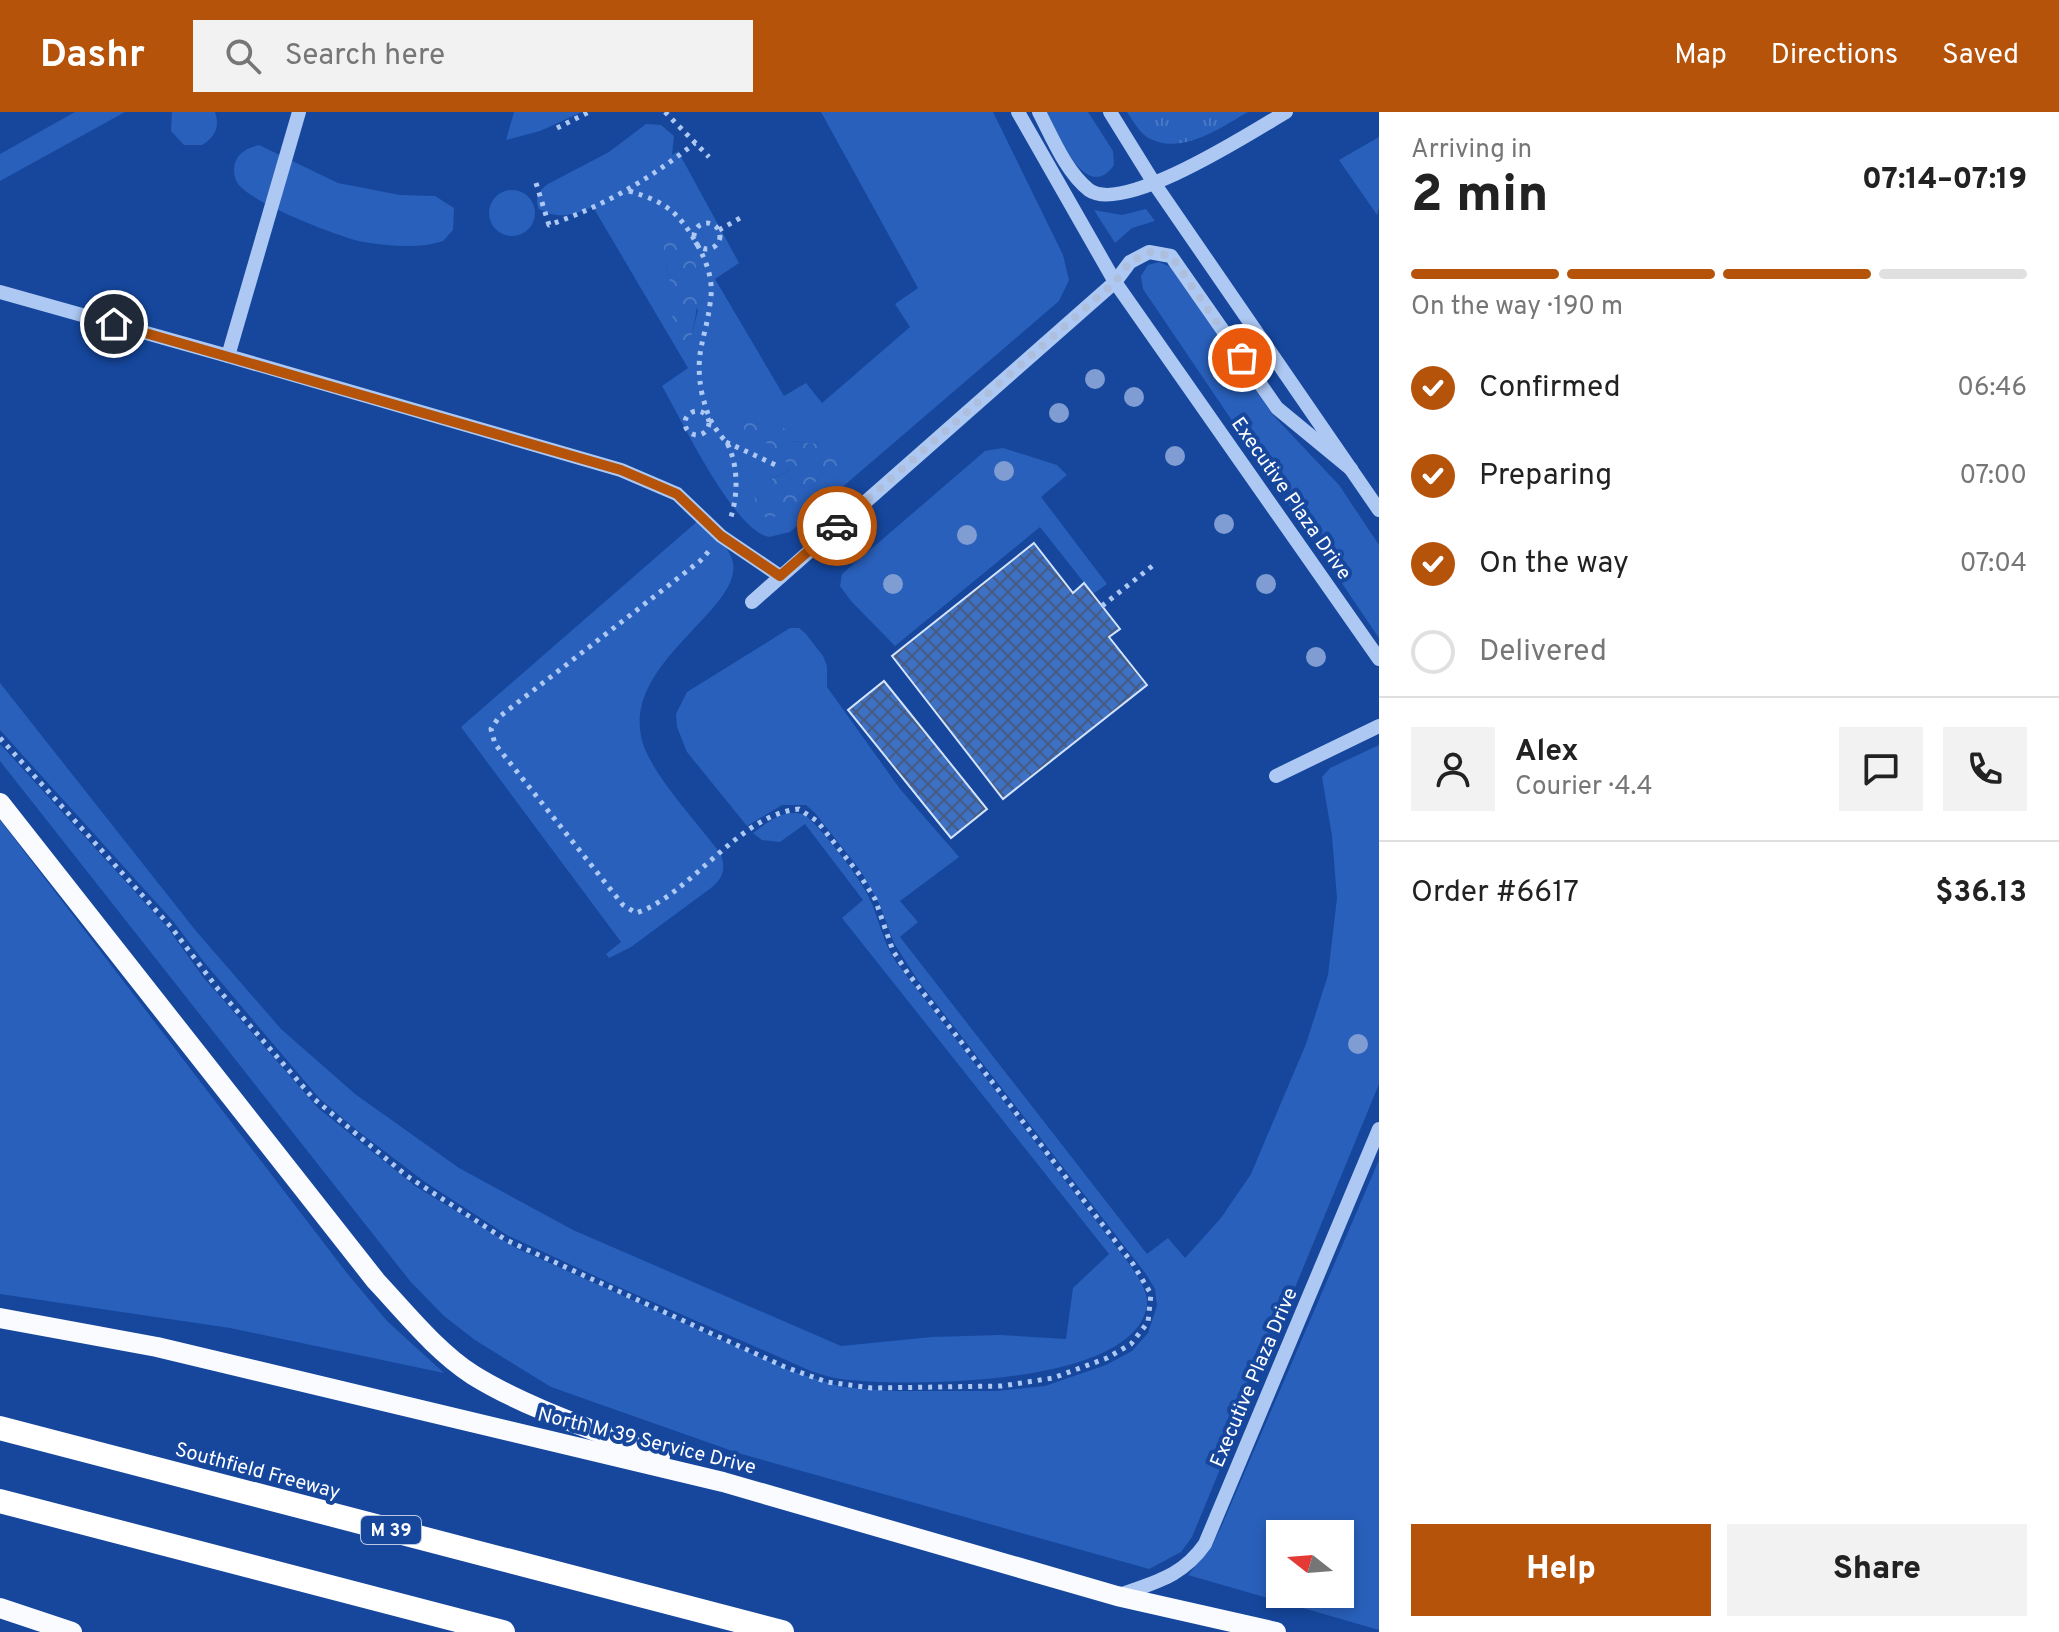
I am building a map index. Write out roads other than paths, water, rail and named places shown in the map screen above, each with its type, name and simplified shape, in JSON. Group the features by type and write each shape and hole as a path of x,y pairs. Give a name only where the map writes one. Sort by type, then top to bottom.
{"highway":[{"name":"Southfield Freeway","path":"0,1428 782,1632"},
{"path":"0,1501 503,1632"}],"main road":[{"path":"0,803 366,1268 427,1335 473,1374 509,1393 723,1482"},
{"name":"North M 39 Service Drive","path":"0,1318 157,1347 723,1482 1117,1596 1276,1632"},
{"path":"0,1608 72,1632"}],"street":[{"path":"228,356 299,112"},
{"name":"Executive Plaza Drive","path":"1018,112 1115,282 1379,659"},
{"path":"1039,112 1073,171 1090,190 1102,195 1116,195 1191,167 1286,112"},
{"name":"Executive Plaza Drive","path":"1110,112 1154,183 1379,510"},
{"name":"Executive Plaza Drive","path":"1115,282 1130,262 1149,252 1171,256 1277,408 1351,469"},
{"path":"752,602 1115,282"},
{"path":"0,292 621,470 677,494 721,536 780,576"},
{"path":"1276,776 1379,726"},
{"name":"Executive Plaza Drive","path":"1117,1596 1175,1575 1193,1562 1205,1544 1379,1129"}]}
